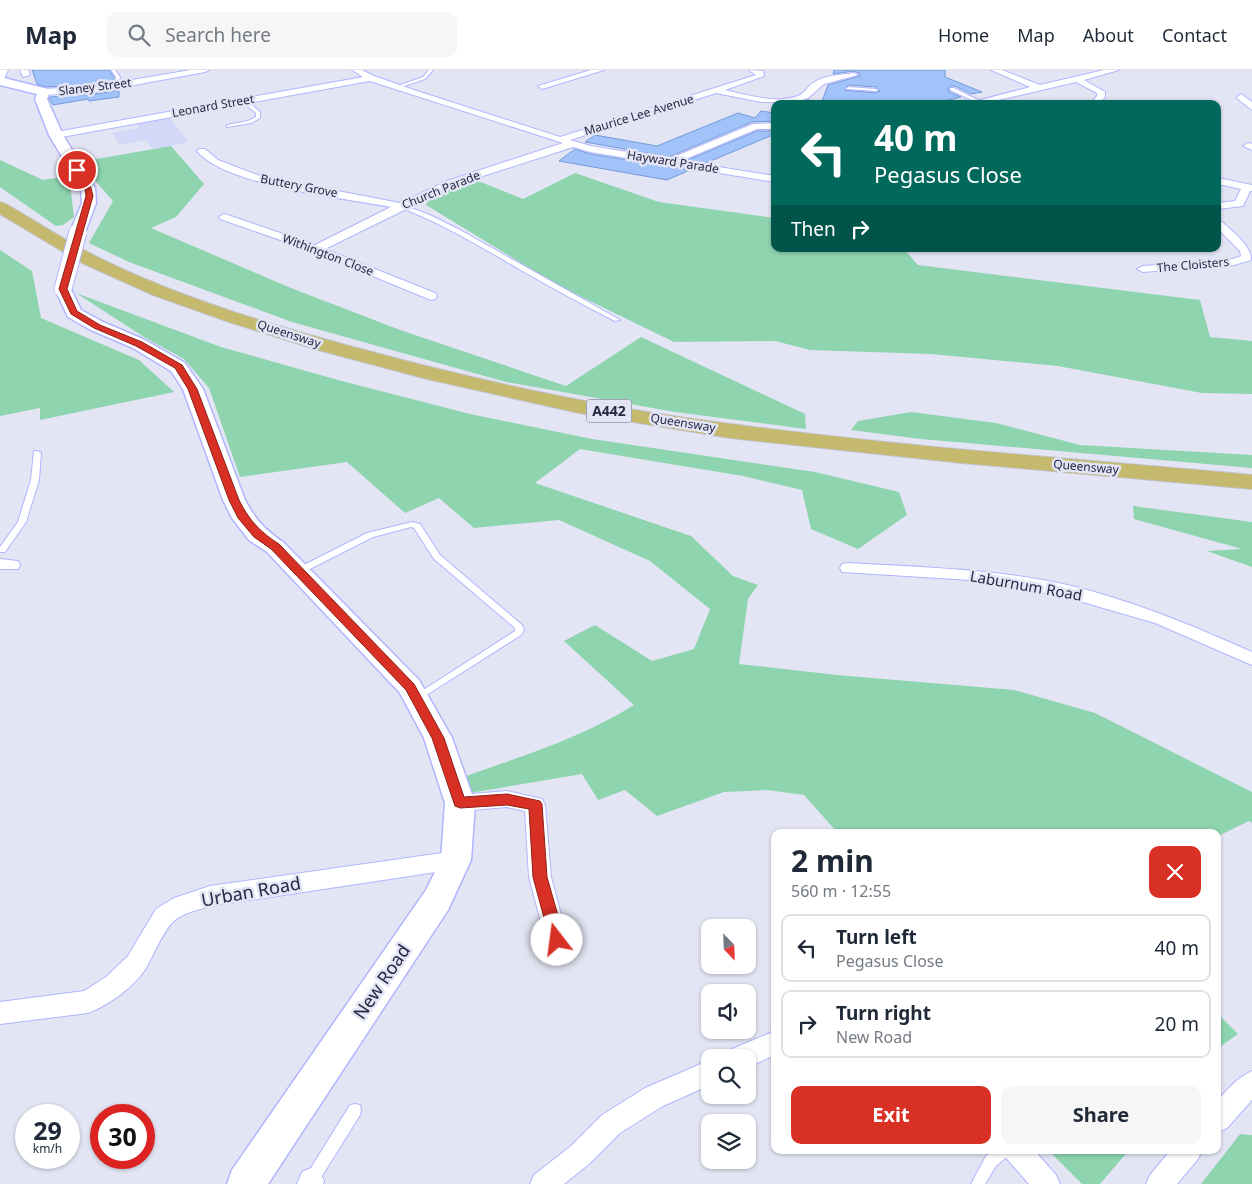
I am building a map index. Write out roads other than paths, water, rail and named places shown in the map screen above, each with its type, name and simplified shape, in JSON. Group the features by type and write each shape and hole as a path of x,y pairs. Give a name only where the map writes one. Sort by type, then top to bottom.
{"highway":[{"name":"Queensway","path":"0,207 88,259 160,291 236,318 325,346 436,376 578,406 730,431 962,456 1252,482"},
{"name":"Queensway","path":"0,227 55,260 201,322 303,357 398,382 618,429 819,459 1252,500"}],"street":[{"path":"4,70 0,80 44,92 41,99 56,135"},
{"name":"Slaney Street","path":"44,92 146,80 205,70"},
{"path":"356,70 371,78 397,87 559,140"},
{"path":"542,86 584,72 600,70"},
{"name":"Maurice Lee Avenue","path":"559,140 760,76 760,73 753,70"},
{"path":"995,70 1040,88"},
{"path":"988,100 1115,70"},
{"path":"1065,73 1101,92 1102,97 1099,100"},
{"path":"719,90 767,100 796,99 811,92 814,85 825,80 854,75"},
{"name":"Leonard Street","path":"56,135 371,78"},
{"path":"814,85 848,88"},
{"path":"1001,97 1011,100"},
{"path":"1241,97 1252,107"},
{"path":"670,162 756,126 771,126"},
{"name":"New Road","path":"56,135 88,188 89,203 78,232 63,289 74,313 97,326 139,344 178,367 193,389 234,500 243,518 257,534 275,547 299,571 410,687 438,738 460,803 456,860 437,900 246,1184"},
{"name":"Hayward Parade","path":"559,140 611,153 771,178"},
{"name":"Church Parade","path":"316,249 401,206 455,182 571,144"},
{"name":"Buttery Grove","path":"202,151 215,162 257,179 401,206"},
{"path":"1221,182 1250,188 1239,204 1221,206"},
{"name":"Withington Close","path":"224,218 316,249 431,296"},
{"name":"The Cloisters","path":"1143,269 1244,260 1247,258 1245,250 1221,227"},
{"name":"Laburnum Road","path":"848,568 971,575 1063,590 1161,618 1252,659"},
{"path":"460,803 507,799 535,804 540,877 557,940"},
{"name":"Urban Road","path":"0,1013 88,1002 114,985 136,963 164,916 182,905 210,896 456,860"},
{"path":"756,1051 771,1045"},
{"path":"543,1184 580,1155 612,1124 654,1097 701,1076"},
{"path":"1221,1116 1248,1093"},
{"path":"1020,1154 1047,1184"},
{"path":"1159,1184 1185,1154"}],"lane":[{"path":"113,70 118,77 115,84"},
{"path":"397,87 424,78 431,70"},
{"path":"848,88 876,90"},
{"path":"952,89 976,100"},
{"path":"796,99 802,100"},
{"path":"229,126 258,118 258,113 244,101"},
{"path":"401,206 419,212 470,237 560,291 617,320"},
{"path":"4,558 22,522 35,480 36,452"},
{"path":"299,571 370,536 412,524 417,526 437,557 519,627 520,630 518,632 417,698"},
{"path":"310,1183 355,1110"},
{"path":"978,1184 991,1161 999,1154"}]}
